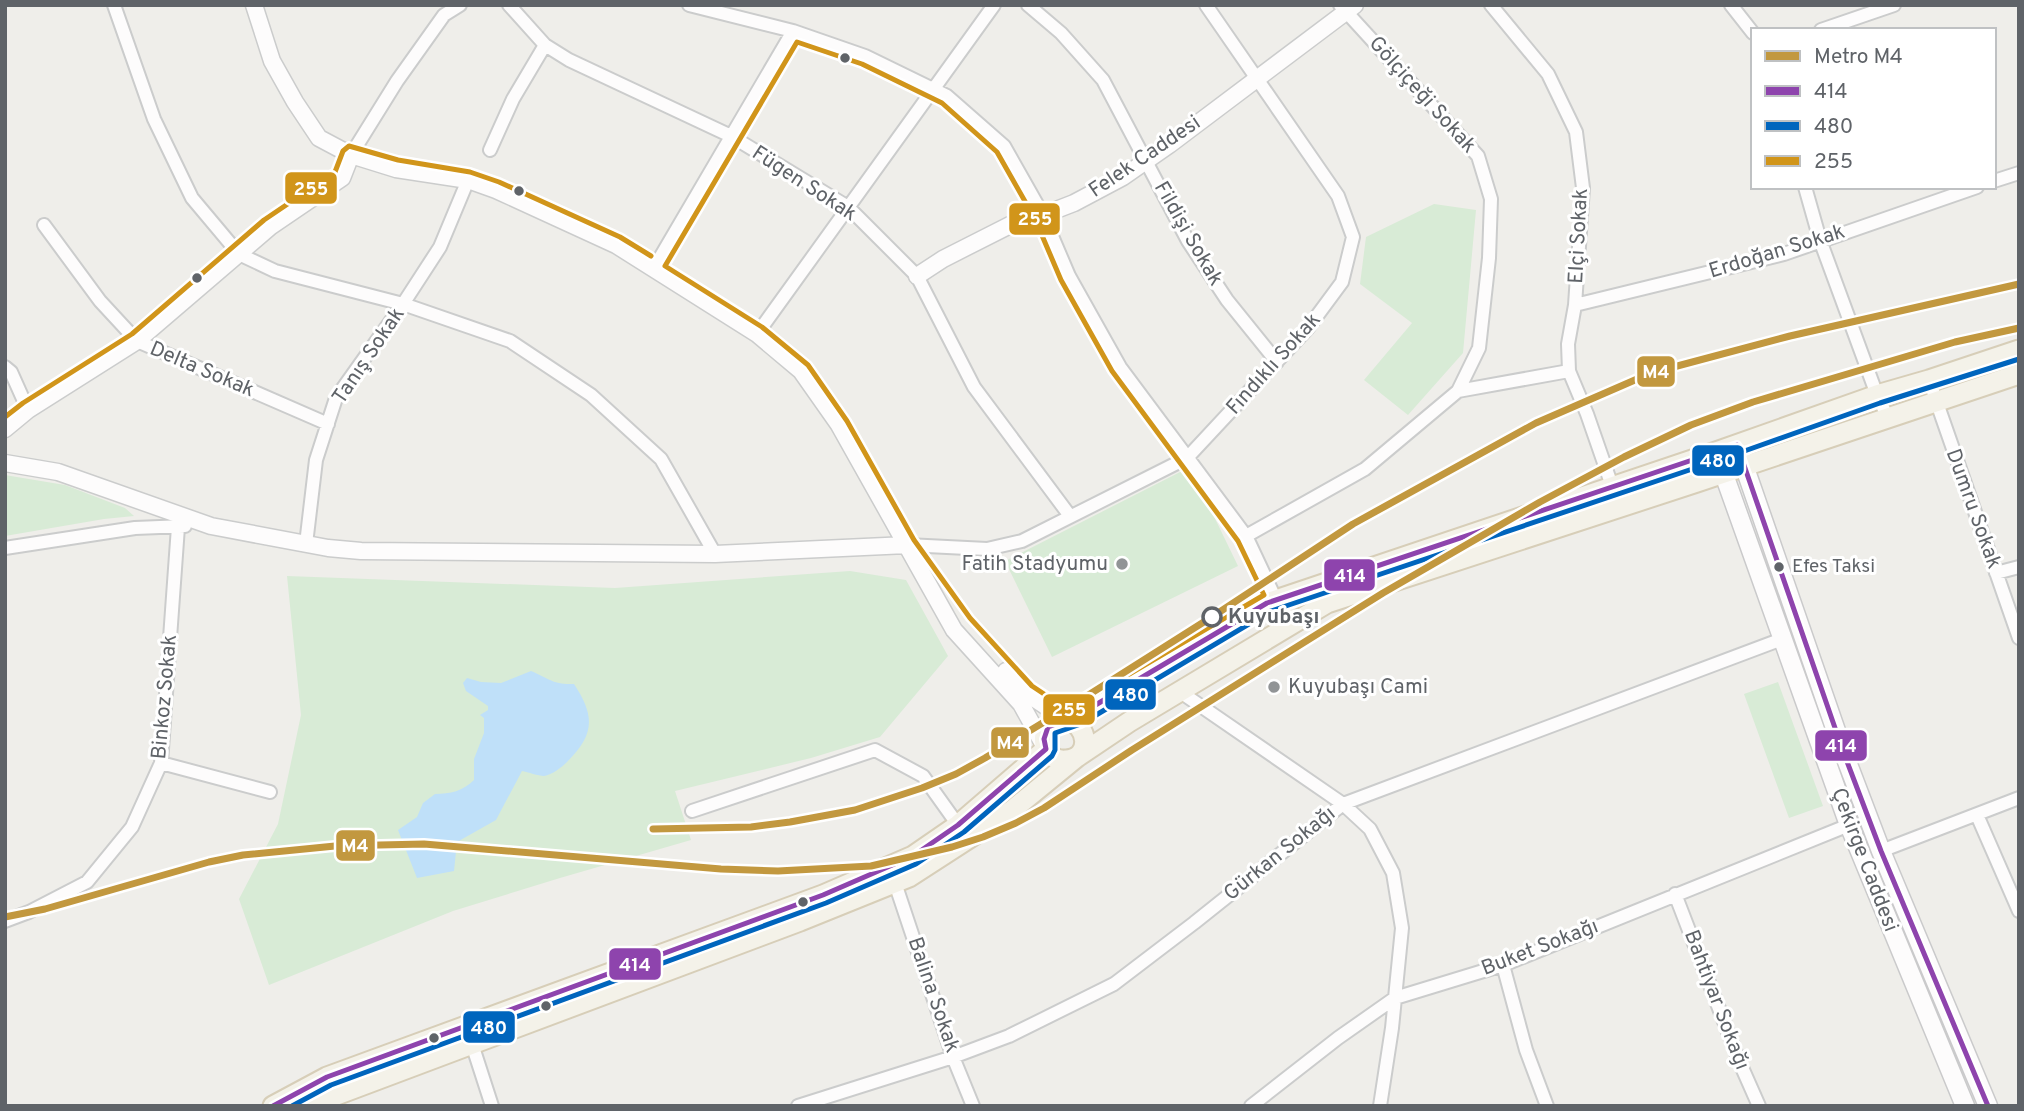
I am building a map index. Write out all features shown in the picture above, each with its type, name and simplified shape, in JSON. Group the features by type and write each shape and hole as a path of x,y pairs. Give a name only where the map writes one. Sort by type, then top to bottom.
{"main road":[{"path":"1065,719 1078,724 1085,735 1083,748 1076,757 1060,760 1046,749 1044,737 1055,722 1065,719 1071,719 1267,603 1737,445 1877,395 2019,350"},
{"path":"315,1106 331,1097 800,921 909,877 1011,811 1076,757 1179,691 1327,603 2019,374"},
{"name":"Çekirge Caddesi","path":"1737,445 1843,751 1881,851 1988,1106"},
{"name":"Çekirge Caddesi","path":"1716,452 1849,825 1965,1106"},
{"path":"273,1106 327,1077 823,895 914,856 958,825 1046,749"}],"street":[{"path":"114,5 153,119 192,198 239,254 275,271 403,304 510,341 591,395 661,459 715,554"},
{"path":"254,5 272,61 319,138 351,155 396,169 468,180 616,244 757,334 801,371 839,425 954,630 1021,704 1046,749"},
{"path":"5,429 28,410 136,341 270,227 342,178 351,155 397,81 444,15 460,5"},
{"name":"Fügen Sokak","path":"509,5 545,45 569,60 731,136 848,207 917,276 974,387 1070,516"},
{"path":"688,5 793,31 865,56 947,96 1004,146 1042,215 1069,276 1120,367 1246,536 1276,600"},
{"path":"757,334 994,5"},
{"name":"Fildişi Sokak","path":"1028,5 1061,33 1103,80 1188,241 1227,300 1277,362"},
{"name":"Fındıklı Sokak","path":"907,545 987,549 1023,541 1187,458 1308,328 1342,282 1353,237 1338,196 1206,5"},
{"name":"Elçi Sokak","path":"1491,5 1548,74 1576,132 1583,188 1574,305 1568,344 1569,372 1612,486"},
{"path":"1731,5 1751,30"},
{"path":"1827,28 1894,5"},
{"name":"Felek Caddesi","path":"917,276 943,259 1018,221 1074,203 1123,177 1347,8"},
{"name":"Gölçiçeği Sokak","path":"1246,536 1365,469 1458,391 1479,348 1489,258 1491,199 1478,156 1347,8"},
{"path":"654,268 793,31"},
{"path":"489,150 513,99 545,45"},
{"path":"1996,180 2019,173"},
{"name":"Tanış Sokak","path":"306,544 316,460 337,398 440,247 468,180"},
{"path":"1806,189 1820,240 1888,418"},
{"name":"Erdoğan Sokak","path":"1574,305 1784,254 1971,189"},
{"name":"Delta Sokak","path":"44,225 100,301 136,341 328,424"},
{"path":"5,367 11,372 28,410"},
{"path":"1458,391 1569,372"},
{"name":"Dumru Sokak","path":"1929,380 2019,638"},
{"path":"5,463 58,472 211,526 360,551 715,554 907,545"},
{"path":"5,548 135,528 211,526"},
{"name":"Binkoz Sokak","path":"5,921 88,882 132,827 161,763 178,527"},
{"path":"907,545 963,624 1026,692 1065,719"},
{"path":"1996,573 2019,567"},
{"name":"Gürkan Sokağı","path":"798,1106 953,1057 1009,1036 1114,984 1343,804 1782,639"},
{"path":"1179,691 1343,804 1370,829 1393,873 1402,928 1380,1106"},
{"path":"692,811 875,750 923,776 958,825"},
{"path":"161,763 270,792"},
{"path":"1881,851 2019,798"},
{"path":"1977,814 2019,911"},
{"name":"Buket Sokağı","path":"1251,1106 1338,1038 1395,998 1503,965 1849,825"},
{"name":"Balina Sokak","path":"895,883 972,1106"},
{"name":"Bahtiyar Sokağı","path":"1675,894 1759,1106"},
{"path":"1503,965 1527,1050 1547,1106"},
{"path":"472,1044 492,1106"}],"green space":[{"path":"1434,204 1476,210 1463,353 1408,415 1364,380 1412,323 1360,284 1366,237"},
{"name":"Fatih Stadyumu","path":"1190,467 1238,566 1052,657 1005,561"},
{"path":"5,475 65,485 125,508 134,516 5,536"},
{"path":"850,571 906,580 948,656 880,737 811,758 675,791 691,840 453,911 269,985 239,899 278,824 301,715 287,576 615,588"},
{"path":"1778,682 1823,806 1789,818 1744,694"}],"water":[{"path":"531,671 557,682 574,684 588,715 589,724 583,743 567,762 550,774 542,776 522,771 496,820 457,842 454,871 417,878 398,830 417,817 423,803 435,794 456,791 474,780 474,759 484,733 484,718 480,715 488,710 488,706 466,691 463,683 467,678 501,683"}],"metro line":[{"name":"M4","path":"653,829 751,827 790,822 855,810 922,788 985,758 1090,694 1353,524 1536,423 1651,373 1790,336 2019,284"},
{"name":"M4","path":"5,917 45,909 209,862 243,855 335,846 424,844 721,869 778,871 871,866 952,847 983,837 1044,808 1383,593 1624,457 1691,425 1753,402 1955,342 2019,328"}],"transit line":[{"name":"255","path":"797,42 862,64 942,103 997,152 1035,219 1061,280 1112,371 1238,541 1264,595 1068,710 1032,686 970,618 914,540 847,421 808,365 762,327 665,266 797,42"},
{"name":"255","path":"5,417 132,334 264,220 335,172 343,151 349,146 398,160 470,172 499,182 620,237 651,256"},
{"name":"480","path":"292,1106 331,1085 826,903 916,864 964,832 1052,756 1055,750 1055,733 1081,724 1271,611 1880,403 2019,359"},
{"name":"414","path":"273,1106 327,1077 823,895 913,856 958,825 1046,749 1044,739 1048,727 1077,716 1267,603 1737,445 1843,751 1881,851 1988,1106"}],"place":[{"name":"Fatih Stadyumu","path":"1122,564"},
{"name":"Efes Taksi","path":"1779,567"},
{"name":"Kuyubaşı","path":"1212,617"},
{"name":"Kuyubaşı Cami","path":"1274,687"}]}
